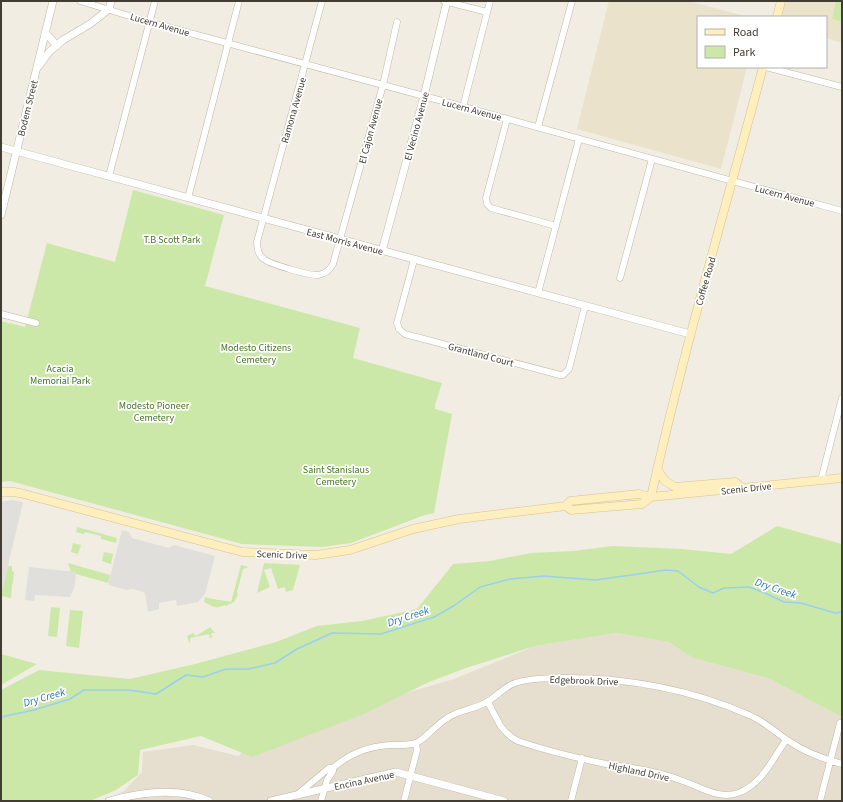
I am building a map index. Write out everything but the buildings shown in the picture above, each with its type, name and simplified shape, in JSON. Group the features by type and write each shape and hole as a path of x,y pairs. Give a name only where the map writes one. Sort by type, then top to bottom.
{"main road":[{"path":"777,16 781,1"},
{"name":"Coffee Road","path":"651,497 690,334 763,68"},
{"path":"657,469 665,480 675,487 735,482 742,488"},
{"name":"Scenic Drive","path":"1,492 24,494 242,552 316,555 344,552 361,548 413,529 459,519 566,506 571,510 642,504 651,497 842,478"}],"street":[{"name":"Bodem Street","path":"1,215 53,1"},
{"name":"Lucern Avenue","path":"80,1 228,44 538,127 842,211"},
{"path":"37,70 49,52 109,9 111,1"},
{"path":"109,176 155,1"},
{"path":"188,198 239,1"},
{"name":"Ramona Avenue","path":"322,1 257,242 258,252 263,259 269,263 312,275 323,274 333,264 341,239"},
{"path":"446,1 487,12"},
{"name":"El Vecino Avenue","path":"382,251 424,96 446,1"},
{"path":"463,107 490,1"},
{"path":"538,127 572,1"},
{"name":"El Cajon Avenue","path":"341,239 383,85 397,22"},
{"path":"45,32 57,46"},
{"path":"770,68 842,87"},
{"path":"507,119 486,198 487,204 491,208 556,226"},
{"path":"538,294 579,139"},
{"name":"East Morris Avenue","path":"1,147 538,294 690,334"},
{"path":"620,278 652,159"},
{"name":"Grantland Court","path":"414,260 397,323 402,332 412,336 563,375 569,369 585,306"},
{"path":"1,314 36,323"},
{"path":"822,480 842,398"},
{"name":"Edgebrook Drive","path":"416,742 452,714 488,702 512,684 527,680 549,678 579,678 618,681 675,691 726,706 758,719 786,740 807,751 842,764"},
{"name":"Highland Drive","path":"488,702 502,729 513,739 540,748 582,758 657,773 680,780 712,793 732,795 747,789 764,773 786,740"},
{"path":"820,801 840,722"},
{"path":"298,794 329,768 333,768 350,756 366,749 380,746 416,742 418,750 404,801"},
{"path":"571,801 582,758"},
{"path":"321,801 327,780 333,768"},
{"name":"Encina Avenue","path":"270,801 392,772 411,776 489,799 504,801"},
{"path":"109,801 137,794 167,793 199,796 209,801"}],"shaded area":[{"path":"609,1 688,1 745,16 697,16 697,68 747,68 721,169 577,129"},
{"path":"784,1 842,1 842,43 827,38 827,16 780,16"},
{"path":"12,500 23,502 1,595 1,502"},
{"path":"122,530 129,532 132,538 169,548 174,545 215,556 205,594 198,602 177,606 176,600 159,603 159,609 148,612 145,593 133,589 127,590 108,585"},
{"path":"29,567 76,572 75,586 70,597 35,595 34,601 25,600"},
{"path":"616,633 670,642 693,658 770,679 842,717 842,801 105,801 124,791 142,772 143,752 193,745 238,756 275,728 352,709 454,679 535,646"}],"green space":[{"path":"836,1 842,1 842,21 832,19"},
{"path":"133,190 224,215 205,286 360,328 353,358 442,383 435,409 452,414 434,513 422,516 351,543 322,547 242,544 10,481 1,482 1,321 25,327 47,243 115,262"},
{"path":"777,526 842,544 842,717 770,679 693,658 669,642 616,633 535,646 466,668 429,682 364,714 252,757 201,736 140,750 138,775 116,790 90,801 1,801 1,690 39,670 130,679 195,664 276,642 317,626 362,621 417,609 453,564 490,561 531,553 574,551 612,546 682,549 731,554"},
{"path":"77,527 117,538 116,543 101,539 101,536 85,532 84,534 76,532"},
{"path":"73,543 81,545 78,554 71,552"},
{"path":"104,552 113,554 111,564 102,561"},
{"path":"68,563 110,575 108,583 76,574 76,572 71,572"},
{"path":"264,563 300,565 293,590 286,592 285,587 278,589 271,568 264,570 270,587 257,593"},
{"path":"241,565 249,567 243,569 237,592 238,595 234,602 226,606 216,607 204,602 205,597 231,602"},
{"path":"8,566 12,566 12,571 14,572 11,598 1,596"},
{"path":"51,607 60,608 57,637 48,636"},
{"path":"70,610 83,611 79,648 66,646"},
{"path":"210,627 215,633 211,633 212,638 210,638 209,634 190,638 189,643 187,636 193,633 196,636"},
{"path":"1,654 37,664 1,685"}],"waterway":[{"name":"Dry Creek","path":"1,717 34,710 70,699 84,690 129,690 156,694 186,675 203,677 226,669 248,669 275,663 297,649 332,633 381,634 434,617 455,605 480,587 510,579 544,576 596,580 666,570 678,571 699,587 713,593 724,588 749,587 784,602 801,603 835,613 842,612"}],"park label":[{"name":"T.B Scott Park","path":"172,239"},
{"name":"Modesto Citizens Cemetery","path":"256,352"},
{"name":"Acacia Memorial Park","path":"60,374"},
{"name":"Modesto Pioneer Cemetery","path":"154,410"},
{"name":"Saint Stanislaus Cemetery","path":"336,474"}]}
